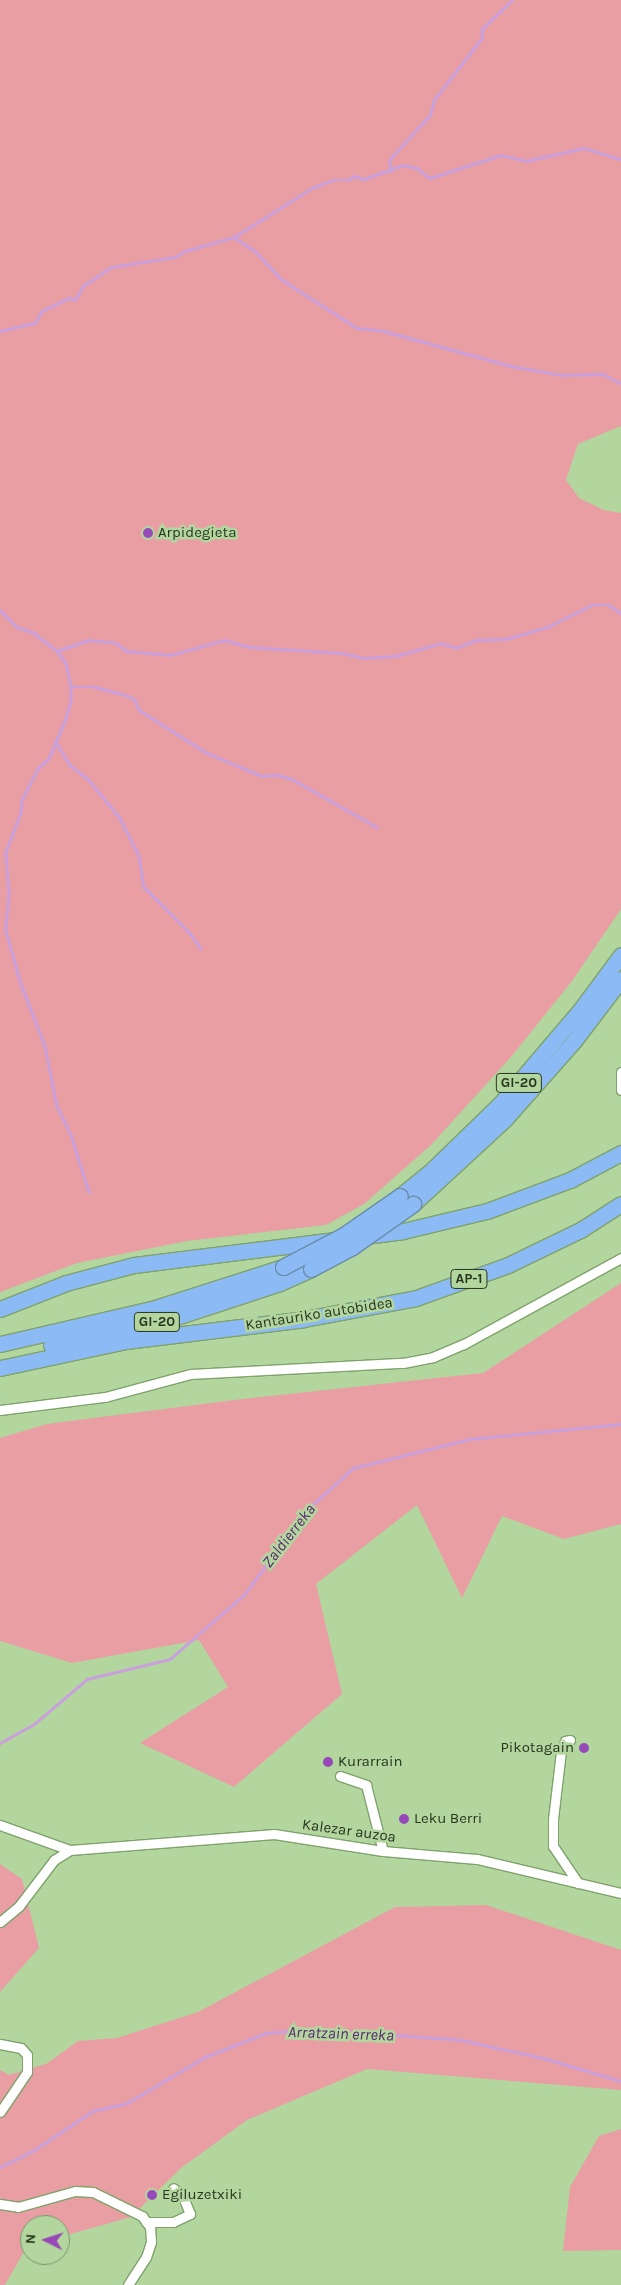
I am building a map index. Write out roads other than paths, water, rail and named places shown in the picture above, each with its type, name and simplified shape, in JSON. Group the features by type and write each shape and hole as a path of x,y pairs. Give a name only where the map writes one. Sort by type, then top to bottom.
{"highway":[{"name":"GI-20","path":"0,1344 152,1309 212,1292 283,1267 344,1235 400,1196 430,1172 512,1091 581,1009 621,955"},
{"name":"GI-20","path":"0,1362 31,1350 173,1318 272,1286 352,1247 413,1204 505,1119 574,1041 621,979"},
{"path":"0,1309 66,1283 134,1265 403,1231 487,1212 570,1180 621,1153"},
{"name":"Kantauriko autobidea","path":"0,1368 126,1341 304,1319 416,1298 508,1265 582,1230 621,1204"}],"street":[{"path":"621,1072 621,1090"},
{"path":"0,1410 105,1397 190,1374 402,1363 433,1357 464,1344 621,1258"},
{"path":"570,1740 565,1742 561,1751 553,1819 553,1846 578,1883"},
{"path":"340,1776 366,1785 383,1851"},
{"name":"Kalezar auzoa","path":"0,1825 70,1850 274,1834 383,1851 477,1859 621,1893"},
{"path":"0,1922 19,1906 54,1860 70,1850"},
{"path":"0,2044 21,2048 27,2055 27,2072 0,2112"},
{"path":"146,2222 173,2222 190,2214 183,2197 173,2188"},
{"path":"0,2204 18,2206 75,2191 93,2192 142,2216 150,2227 151,2242 146,2257 128,2285"}],"waterway":[{"path":"391,172 389,160 430,115 434,100 482,38 482,29 512,0"},
{"path":"0,331 35,323 42,311 69,298 75,300 83,286 111,267 175,257 185,251 234,237 312,188 333,180 348,180 354,176 364,179 403,165 417,168 430,178 501,155 526,161 584,148 621,159"},
{"path":"234,237 255,251 281,279 357,328 384,331 511,366 562,375 603,374 621,383"},
{"path":"57,651 89,640 116,643 127,651 171,655 224,640 251,647 341,653 365,658 396,656 441,643 456,648 476,640 507,639 547,627 592,605 609,605 621,613"},
{"path":"0,610 17,627 34,633 57,651 66,663 71,687 71,701 66,719 49,759 38,769 22,800 21,813 6,852 9,894 6,931 21,984 45,1046 57,1106 71,1135 89,1192"},
{"path":"71,687 95,687 128,696 135,700 139,710 207,753 262,776 278,775 292,779 377,827"},
{"path":"55,741 70,765 88,779 120,818 139,856 144,887 190,933 201,949"},
{"name":"Zaldierreka","path":"0,1743 33,1725 87,1679 170,1659 244,1595 307,1510 353,1468 470,1439 621,1424"},
{"name":"Arratzain erreka","path":"0,2167 31,2152 93,2111 127,2103 205,2057 266,2033 317,2029 462,2040 547,2059 621,2081"}],"place":[{"name":"Arpidegieta","path":"148,533"},
{"name":"Pikotagain","path":"584,1748"},
{"name":"Kurarrain","path":"328,1762"},
{"name":"Leku Berri","path":"404,1819"},
{"name":"Egiluzetxiki","path":"152,2195"}]}
